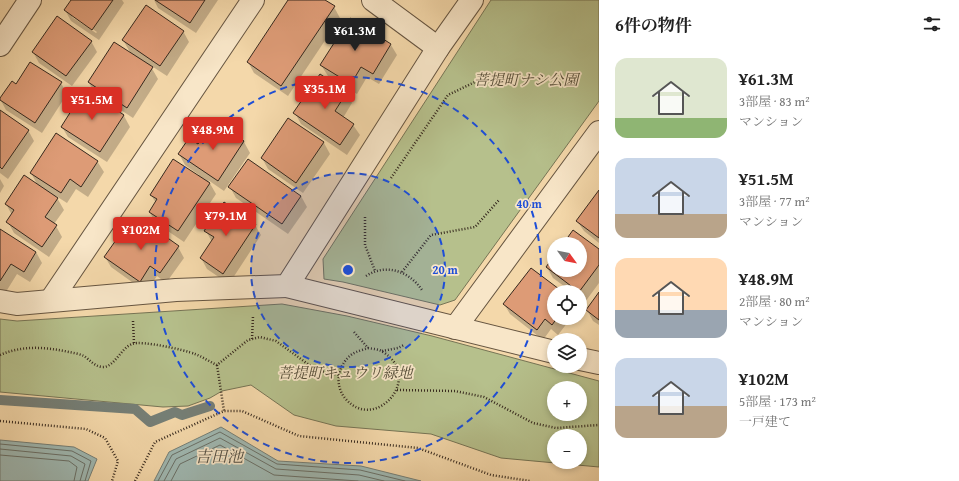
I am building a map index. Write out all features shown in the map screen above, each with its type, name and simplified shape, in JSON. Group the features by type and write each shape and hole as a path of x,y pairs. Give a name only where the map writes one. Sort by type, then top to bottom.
{"street":[{"path":"0,44 30,0"},
{"path":"51,300 253,0"},
{"path":"373,0 438,48"},
{"path":"287,286 438,48 472,0"},
{"path":"455,328 599,132"},
{"path":"0,301 17,304 176,290 287,286 547,350"},
{"path":"587,360 599,363"}],"path":[{"path":"391,179 448,95 477,81"},
{"path":"402,272 430,235 475,227 499,200"},
{"path":"369,211 364,218 364,245 375,271"},
{"path":"217,365 248,340 260,337 276,341 316,370 339,375"},
{"path":"0,355 12,350 29,347 54,349 83,356 94,364 103,367 111,365 125,348 134,343 144,343 196,354 217,365"},
{"path":"368,348 382,351 396,367 398,376 397,390 388,402 380,407 370,410 360,408 351,404 345,398 340,389 340,370 345,361 352,354 368,348"},
{"path":"217,365 224,411"},
{"path":"397,390 455,391 484,398 529,421 556,428 599,425"},
{"path":"135,481 155,442 224,411 242,411 299,436 418,448 491,475 530,481"},
{"path":"0,421 86,430 105,438 118,461 112,481"}],"green space":[{"name":"菩提町ナシ公園","path":"491,0 599,0 599,101 455,300 440,305 343,282 324,279 323,259"},
{"name":"菩提町キュウリ緑地","path":"282,304 347,316 432,336 547,367 547,373 569,373 599,381 599,467 587,466 587,429 547,429 547,462 501,458 431,434 336,426 294,415 251,385 222,391 210,398 188,406 163,407 0,392 0,319 17,321"}],"water":[{"name":"吉田池","path":"221,427 278,461 361,466 421,481 154,481 169,452"},
{"path":"0,440 74,447 97,459 88,481 0,481"}],"building":[{"path":"71,0 113,0 92,30 64,10"},
{"path":"155,0 205,0 190,23"},
{"path":"288,0 325,0 335,6 281,86 247,62"},
{"path":"146,5 184,31 160,66 122,40"},
{"path":"57,16 92,41 66,76 32,52"},
{"path":"350,18 391,44 373,74 361,67 351,84 320,65"},
{"path":"114,42 153,67 127,108 88,82"},
{"path":"30,62 62,82 35,123 0,100 12,81 16,84"},
{"path":"320,74 347,92 335,111 354,124 340,145 293,113"},
{"path":"85,89 124,115 100,152 61,127"},
{"path":"0,110 29,130 2,169 0,167"},
{"path":"288,118 324,142 296,183 261,158"},
{"path":"214,121 244,141 218,181 178,154 189,138 198,144"},
{"path":"56,133 98,161 81,187 70,179 61,193 30,173"},
{"path":"173,159 210,183 178,231 149,212 157,199 150,195"},
{"path":"248,159 301,196 282,224 228,187"},
{"path":"24,175 58,198 45,217 57,225 42,247 6,222 14,210 5,204"},
{"path":"599,190 599,238 576,221"},
{"path":"224,202 256,224 223,274 200,258 214,237 204,231"},
{"path":"145,222 179,246 160,273 150,266 140,282 104,257 126,226 137,233"},
{"path":"0,229 36,252 24,272 11,264 0,281"},
{"path":"573,230 583,237 568,237"},
{"path":"587,240 599,249 599,265 584,285 570,285 559,277 587,277"},
{"path":"531,268 554,285 547,285 547,321 545,319 537,330 503,304"},
{"path":"599,292 599,320 587,311"}],"waterway":[{"path":"0,400 135,409 150,422 175,412 182,415 210,406"}]}
